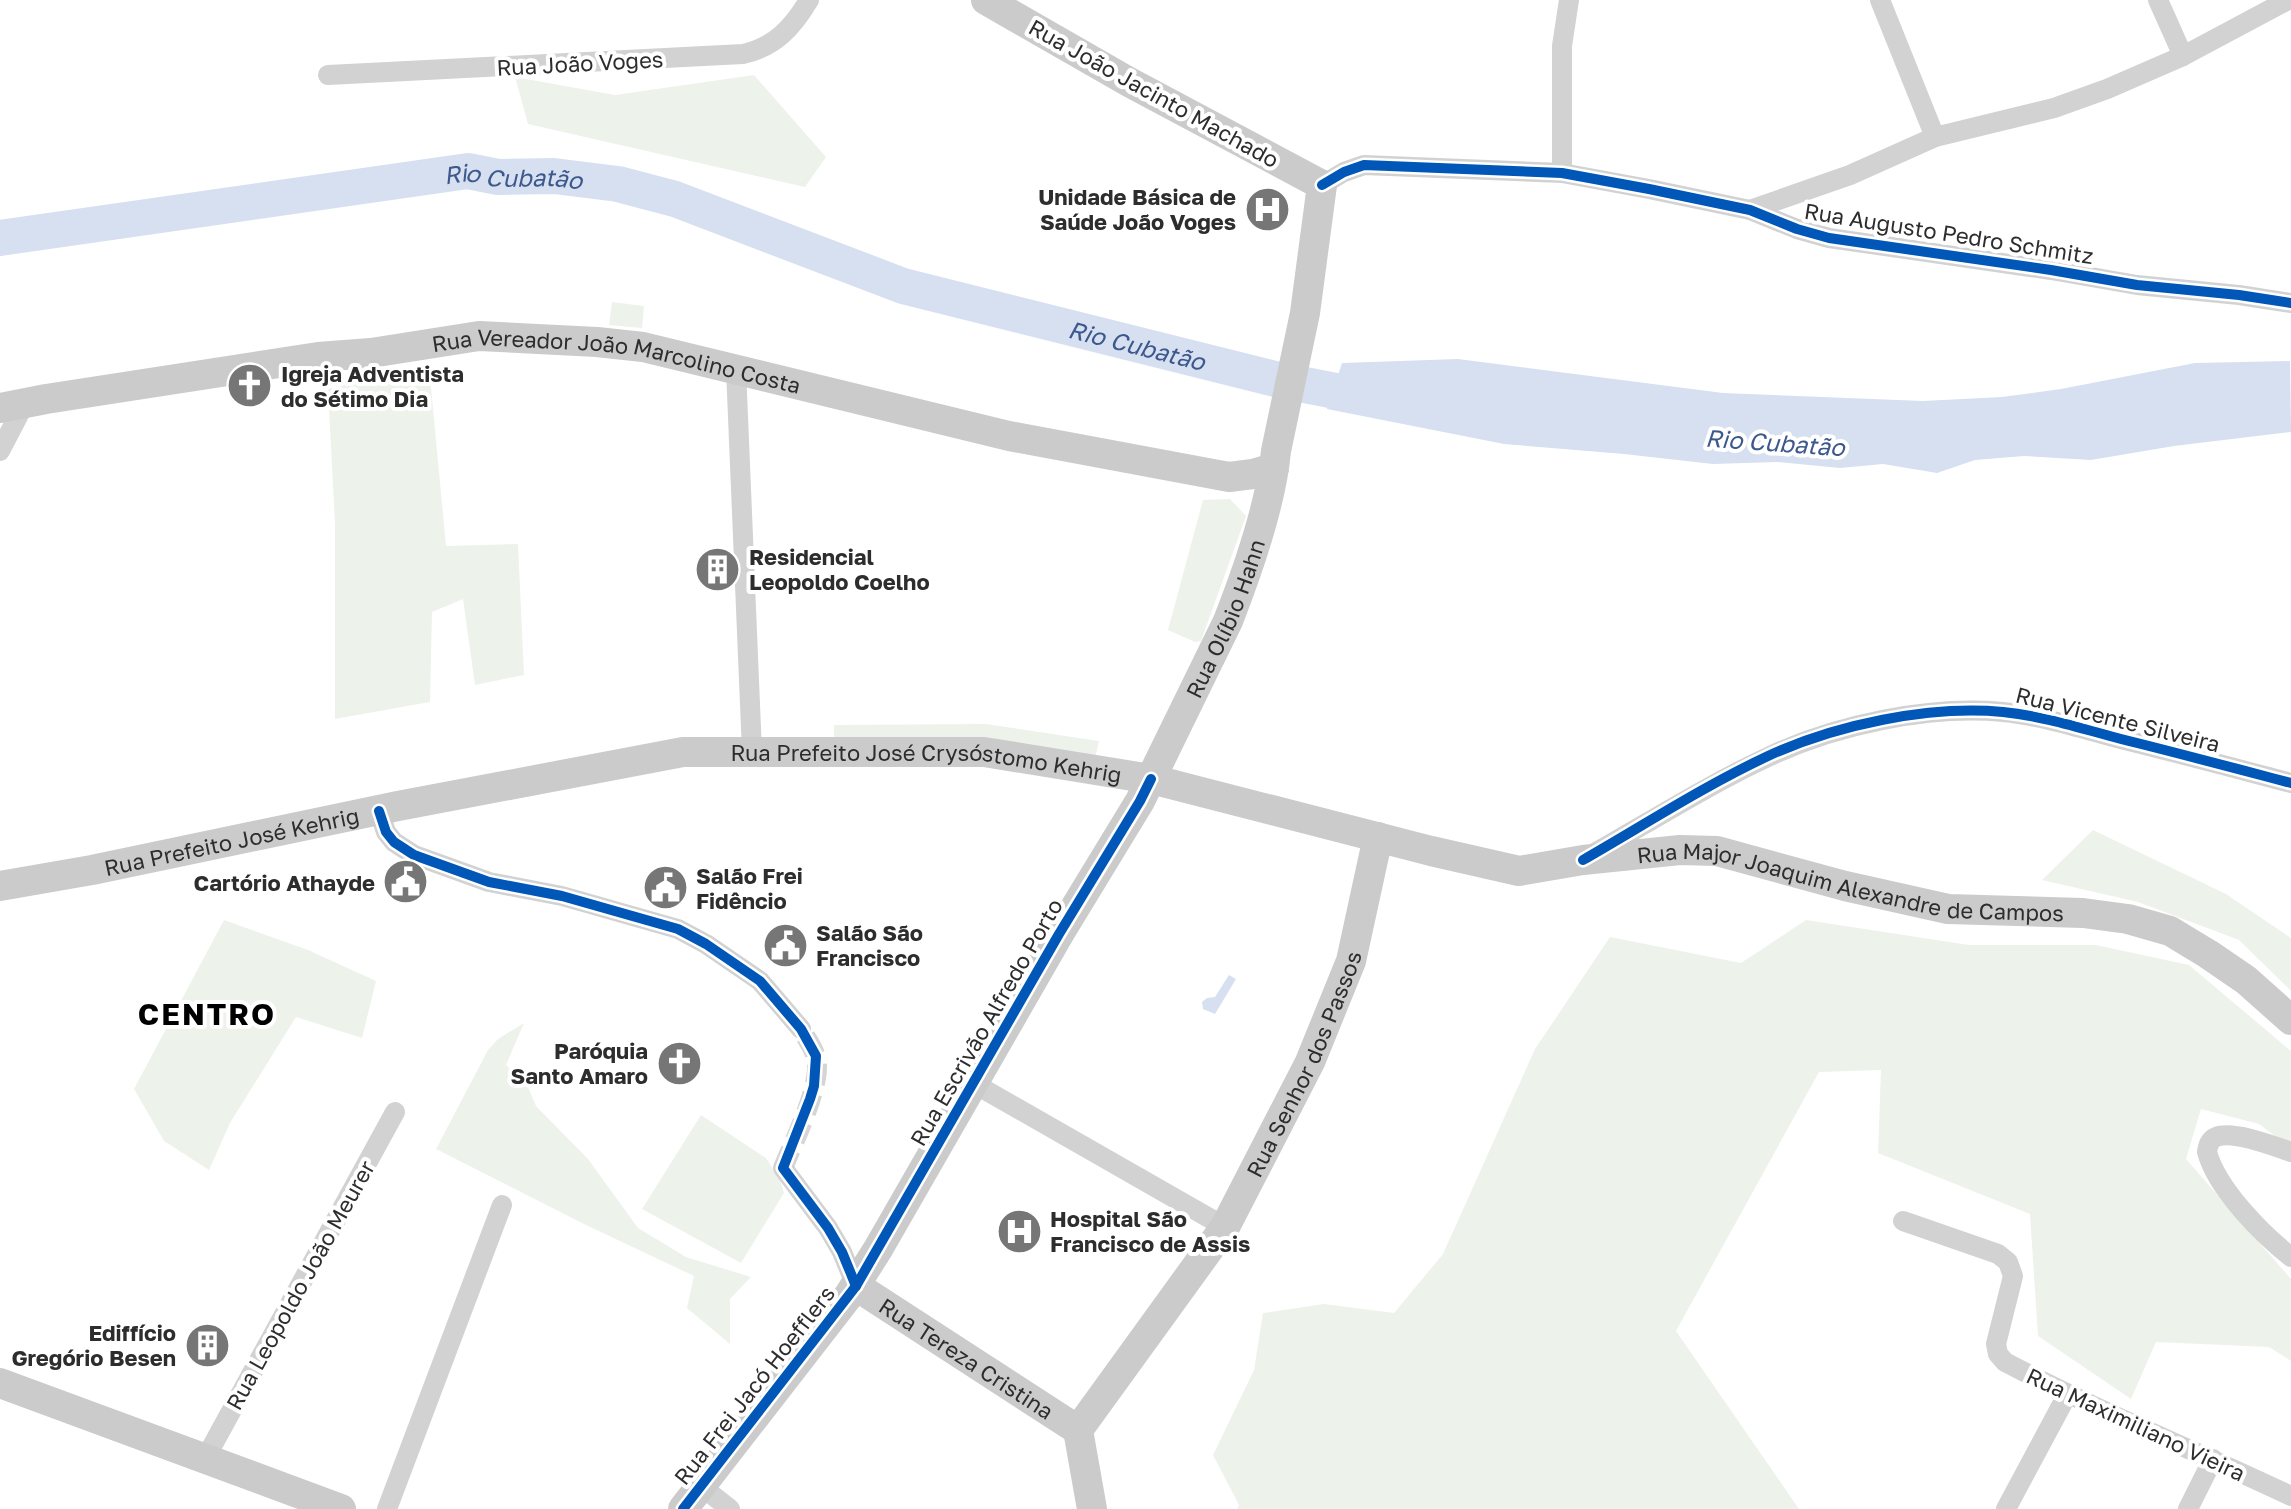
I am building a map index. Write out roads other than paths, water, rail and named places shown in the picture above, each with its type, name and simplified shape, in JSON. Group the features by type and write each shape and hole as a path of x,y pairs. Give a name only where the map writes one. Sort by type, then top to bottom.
{"main road":[{"name":"Rua João Jacinto Machado","path":"986,0 1129,82 1322,185"},
{"name":"Rua Olíbio Hahn","path":"1151,779 1233,607 1265,508 1305,313 1322,185"},
{"name":"Rua Vereador João Marcolino Costa","path":"13,406 318,357 371,353 479,336 643,347 1009,436 1229,477 1253,474 1275,460"},
{"name":"Rua Vereador João Marcolino Costa","path":"1229,477 1249,490 1265,508"},
{"name":"Rua Prefeito José Kehrig","path":"0,886 683,752 700,753"},
{"name":"Rua Prefeito José Crysóstomo Kehrig","path":"700,753 984,752 1151,779"},
{"name":"Rua Major Joaquim Alexandre de Campos","path":"1151,779 1519,871 1583,860 1680,850 1717,851 1845,886 1948,909 2083,913 2128,919 2170,931 2208,954 2246,980 2291,1020"},
{"name":"Rua Escrivão Alfredo Porto","path":"856,1286 1151,779"},
{"name":"Rua Senhor dos Passos","path":"1078,1430 1225,1227 1310,1062 1351,961 1378,837"},
{"name":"Rua Tereza Cristina","path":"856,1286 1078,1430"},
{"name":"Rua Frei Jacó Hoefflers","path":"692,1498 856,1286"},
{"path":"0,1383 341,1509"},
{"path":"1078,1430 1092,1509"}],"street":[{"name":"Rua João Voges","path":"328,75 743,54 774,43 789,29 809,0"},
{"path":"1562,173 1562,46 1569,0"},
{"path":"1880,0 1935,137"},
{"path":"2158,0 2183,56"},
{"path":"1750,210 1850,175 1935,137 2080,100 2183,56 2288,0"},
{"name":"Rua Augusto Pedro Schmitz","path":"1322,185 1364,165 1562,173 1750,210 1773,221 1829,238 2036,267 2137,285 2291,303"},
{"path":"736,369 752,752"},
{"path":"0,451 13,406"},
{"name":"Rua Vicente Silveira","path":"1583,860 1787,748 1861,726 1937,712 2005,712 2079,727 2291,783"},
{"path":"379,811 386,832 394,842 414,855 489,882 562,896 678,929 760,981 801,1029"},
{"path":"973,1083 1225,1227"},
{"name":"Rua Leopoldo João Meurer","path":"205,1459 395,1112"},
{"path":"2291,1152 2226,1135 2211,1140 2207,1152 2219,1177 2250,1220 2291,1257"},
{"path":"783,1168 828,1228 856,1286"},
{"path":"387,1509 502,1205"},
{"name":"Rua Maximiliano Vieira","path":"1903,1221 1998,1254 2008,1262 2013,1276 1996,1344 1998,1354 2005,1362 2067,1395 2291,1496"},
{"path":"2006,1509 2067,1395"},
{"path":"2188,1509 2213,1459"},
{"path":"692,1498 730,1509"}],"water":[{"path":"1458,359 1723,393 1923,401 2002,397 2061,389 2195,363 2290,361 2291,432 2091,460 2024,456 1975,460 1937,473 1883,464 1840,468 1777,462 1713,464 1504,444 1327,409 1342,363"},
{"path":"1229,975 1236,979 1215,1014 1203,1009 1202,1002 1215,997"}],"waterway":[{"name":"Rio Cubatão","path":"0,238 468,171 498,177 554,176 618,184 675,199 903,286 1279,380 1382,400"}],"tunnel":[{"path":"783,1168 806,1113 817,1069 814,1051 801,1029"}],"place":[{"name":"Unidade Básica de Saúde João Voges","path":"1267,209"},
{"name":"Igreja Adventista do Sétimo Dia","path":"250,386"},
{"name":"Residencial Leopoldo Coelho","path":"718,569"},
{"name":"Cartório Athayde","path":"406,882"},
{"name":"Salão Frei Fidêncio","path":"665,888"},
{"name":"Salão São Francisco","path":"785,945"},
{"name":"Paróquia Santo Amaro","path":"679,1063"},
{"name":"Hospital São Francisco de Assis","path":"1019,1231"},
{"name":"Ediffício Gregório Besen","path":"207,1345"}],"district":[{"name":"CENTRO","path":"207,1014"}]}
